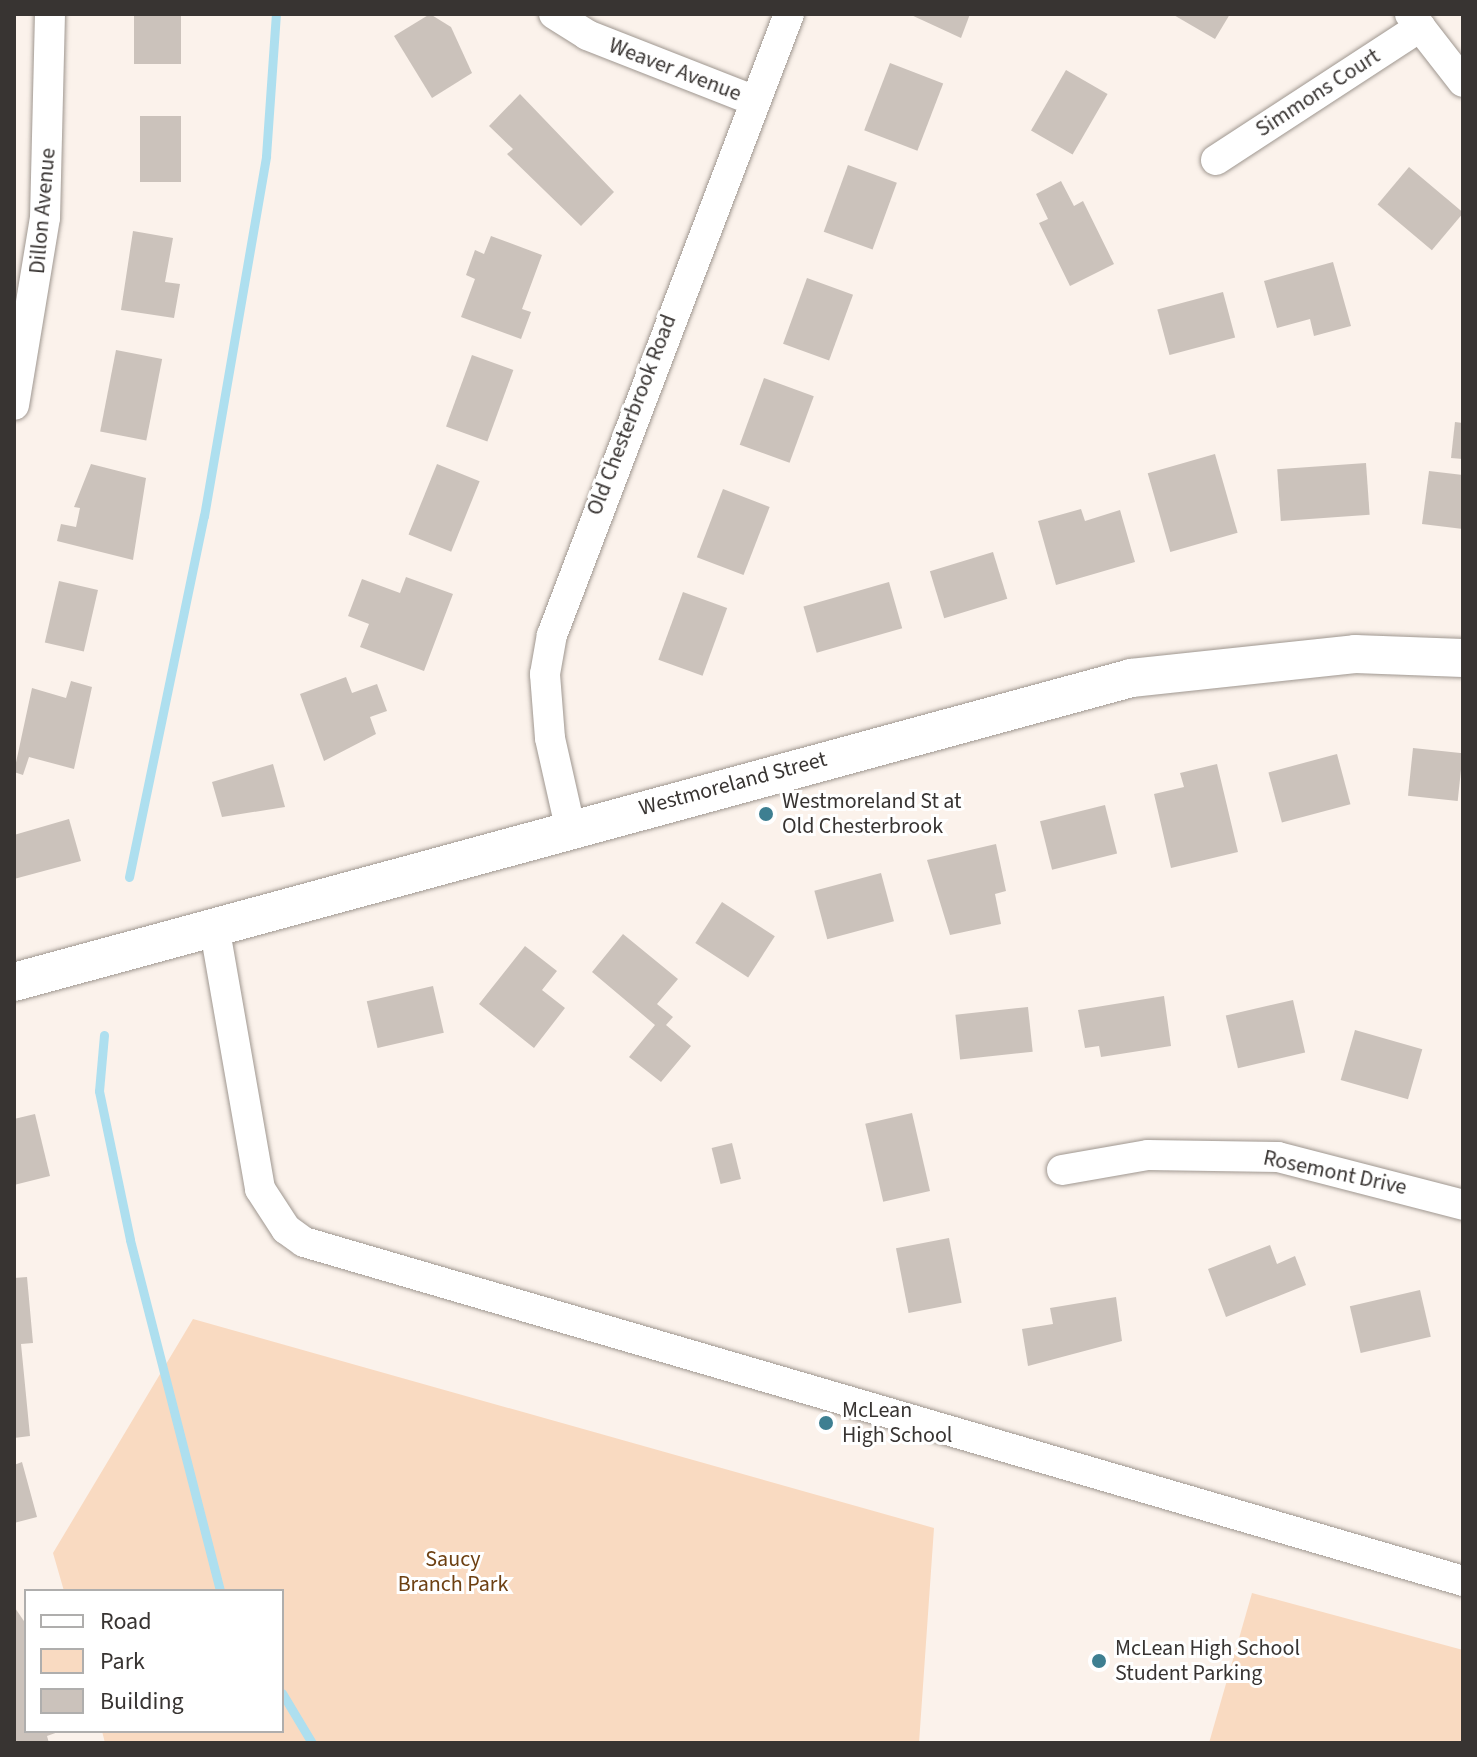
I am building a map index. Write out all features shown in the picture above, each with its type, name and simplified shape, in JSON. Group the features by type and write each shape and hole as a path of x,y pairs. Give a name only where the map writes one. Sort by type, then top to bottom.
{"main road":[{"name":"Westmoreland Street","path":"14,982 570,827 1161,671 1355,654 1463,658"}],"street":[{"name":"Dillon Avenue","path":"14,405 45,218 50,14"},
{"name":"Weaver Avenue","path":"554,14 587,35 755,101"},
{"name":"Old Chesterbrook Road","path":"570,827 550,738 545,674 552,635 789,14"},
{"path":"1415,20 1463,82"},
{"name":"Simmons Court","path":"1216,160 1415,20"},
{"path":"214,925 260,1189 278,1220 304,1242 1463,1581"},
{"name":"Rosemont Drive","path":"1062,1170 1148,1155 1263,1156 1463,1205"}],"green space":[{"name":"Saucy Branch Park","path":"193,1319 934,1528 919,1743 105,1743 102,1733 284,1733 284,1589 63,1589 53,1553"},
{"path":"1252,1593 1463,1650 1463,1743 1209,1743"}],"building":[{"path":"134,14 181,14 181,64 134,64"},
{"path":"430,14 451,27 472,73 432,98 394,36"},
{"path":"909,14 970,14 961,38"},
{"path":"1172,14 1230,14 1215,39"},
{"path":"890,63 943,83 917,151 864,130"},
{"path":"1066,70 1108,94 1073,155 1031,131"},
{"path":"520,94 614,192 581,226 507,154 513,149 489,126"},
{"path":"140,116 181,116 181,182 140,182"},
{"path":"848,165 897,183 873,250 824,232"},
{"path":"1409,167 1463,212 1432,250 1378,205"},
{"path":"1061,181 1074,206 1083,201 1114,264 1070,286 1039,223 1048,219 1036,194"},
{"path":"133,231 173,238 165,282 180,284 174,318 121,310"},
{"path":"491,236 542,255 522,309 531,312 521,339 461,317 475,279 466,275 475,250 484,254"},
{"path":"1333,262 1351,326 1314,336 1310,319 1277,328 1264,281"},
{"path":"807,278 853,295 829,361 783,344"},
{"path":"1223,292 1235,337 1169,355 1157,310"},
{"path":"116,350 162,359 146,440 100,431"},
{"path":"472,355 513,370 487,441 446,426"},
{"path":"764,378 814,396 790,463 740,445"},
{"path":"1455,422 1463,423 1463,459 1451,458"},
{"path":"1215,454 1238,533 1170,552 1148,473"},
{"path":"1366,463 1370,515 1281,521 1277,469"},
{"path":"91,464 146,478 133,560 57,541 61,524 76,527 80,508 74,507"},
{"path":"437,464 480,481 451,552 409,534"},
{"path":"1429,471 1463,475 1463,529 1422,524"},
{"path":"723,489 770,507 744,575 697,557"},
{"path":"1081,509 1085,521 1120,510 1135,562 1056,585 1038,521"},
{"path":"993,552 1007,599 944,618 930,571"},
{"path":"406,577 453,594 424,671 360,647 369,624 348,616 362,579 400,593"},
{"path":"59,581 98,590 84,651 45,642"},
{"path":"889,582 902,628 817,653 803,607"},
{"path":"683,592 727,608 703,676 658,660"},
{"path":"346,677 352,693 377,684 387,711 370,717 376,734 324,761 300,694"},
{"path":"71,681 92,687 74,769 29,757 23,775 14,772 32,688 66,698"},
{"path":"1413,748 1463,753 1458,801 1408,796"},
{"path":"1337,754 1350,804 1282,823 1268,772"},
{"path":"273,764 285,807 222,817 212,782"},
{"path":"1217,764 1238,852 1171,868 1154,794 1184,787 1180,773"},
{"path":"1105,805 1117,854 1052,870 1040,821"},
{"path":"69,819 81,861 14,879 14,835"},
{"path":"996,844 1006,891 995,894 1001,924 950,935 927,860"},
{"path":"881,873 894,921 827,939 814,891"},
{"path":"722,902 775,936 748,977 695,943"},
{"path":"623,934 678,979 657,1004 673,1017 666,1025 691,1046 661,1082 629,1057 655,1025 592,972"},
{"path":"525,946 557,971 542,990 565,1008 534,1048 479,1004"},
{"path":"433,986 444,1033 378,1048 367,1001"},
{"path":"1164,996 1171,1046 1101,1057 1099,1046 1085,1048 1078,1010"},
{"path":"1293,1000 1305,1053 1238,1068 1226,1016"},
{"path":"1028,1007 1033,1052 960,1059 955,1015"},
{"path":"1355,1030 1422,1049 1408,1099 1341,1080"},
{"path":"912,1113 930,1191 883,1202 865,1124"},
{"path":"35,1114 50,1176 14,1185 14,1119"},
{"path":"732,1143 741,1179 721,1184 712,1148"},
{"path":"949,1238 962,1303 909,1313 896,1248"},
{"path":"1270,1245 1277,1264 1295,1256 1306,1285 1226,1317 1208,1269"},
{"path":"27,1277 33,1343 21,1344 30,1436 14,1438 14,1278"},
{"path":"1420,1290 1431,1337 1361,1353 1350,1306"},
{"path":"1116,1297 1122,1341 1028,1366 1022,1329 1053,1324 1050,1308"},
{"path":"22,1462 37,1517 14,1523 14,1465"},
{"path":"15,1608 24,1621 24,1733 55,1733 47,1736 49,1743 14,1743"}],"waterway":[{"path":"129,877 204,516 266,156 276,14"},
{"path":"104,1035 99,1091 130,1240 219,1589"},
{"path":"284,1696 312,1743"}],"place":[{"name":"Westmoreland St at Old Chesterbrook","path":"766,814"},
{"name":"McLean High School","path":"826,1423"},
{"name":"McLean High School Student Parking","path":"1099,1661"}]}
